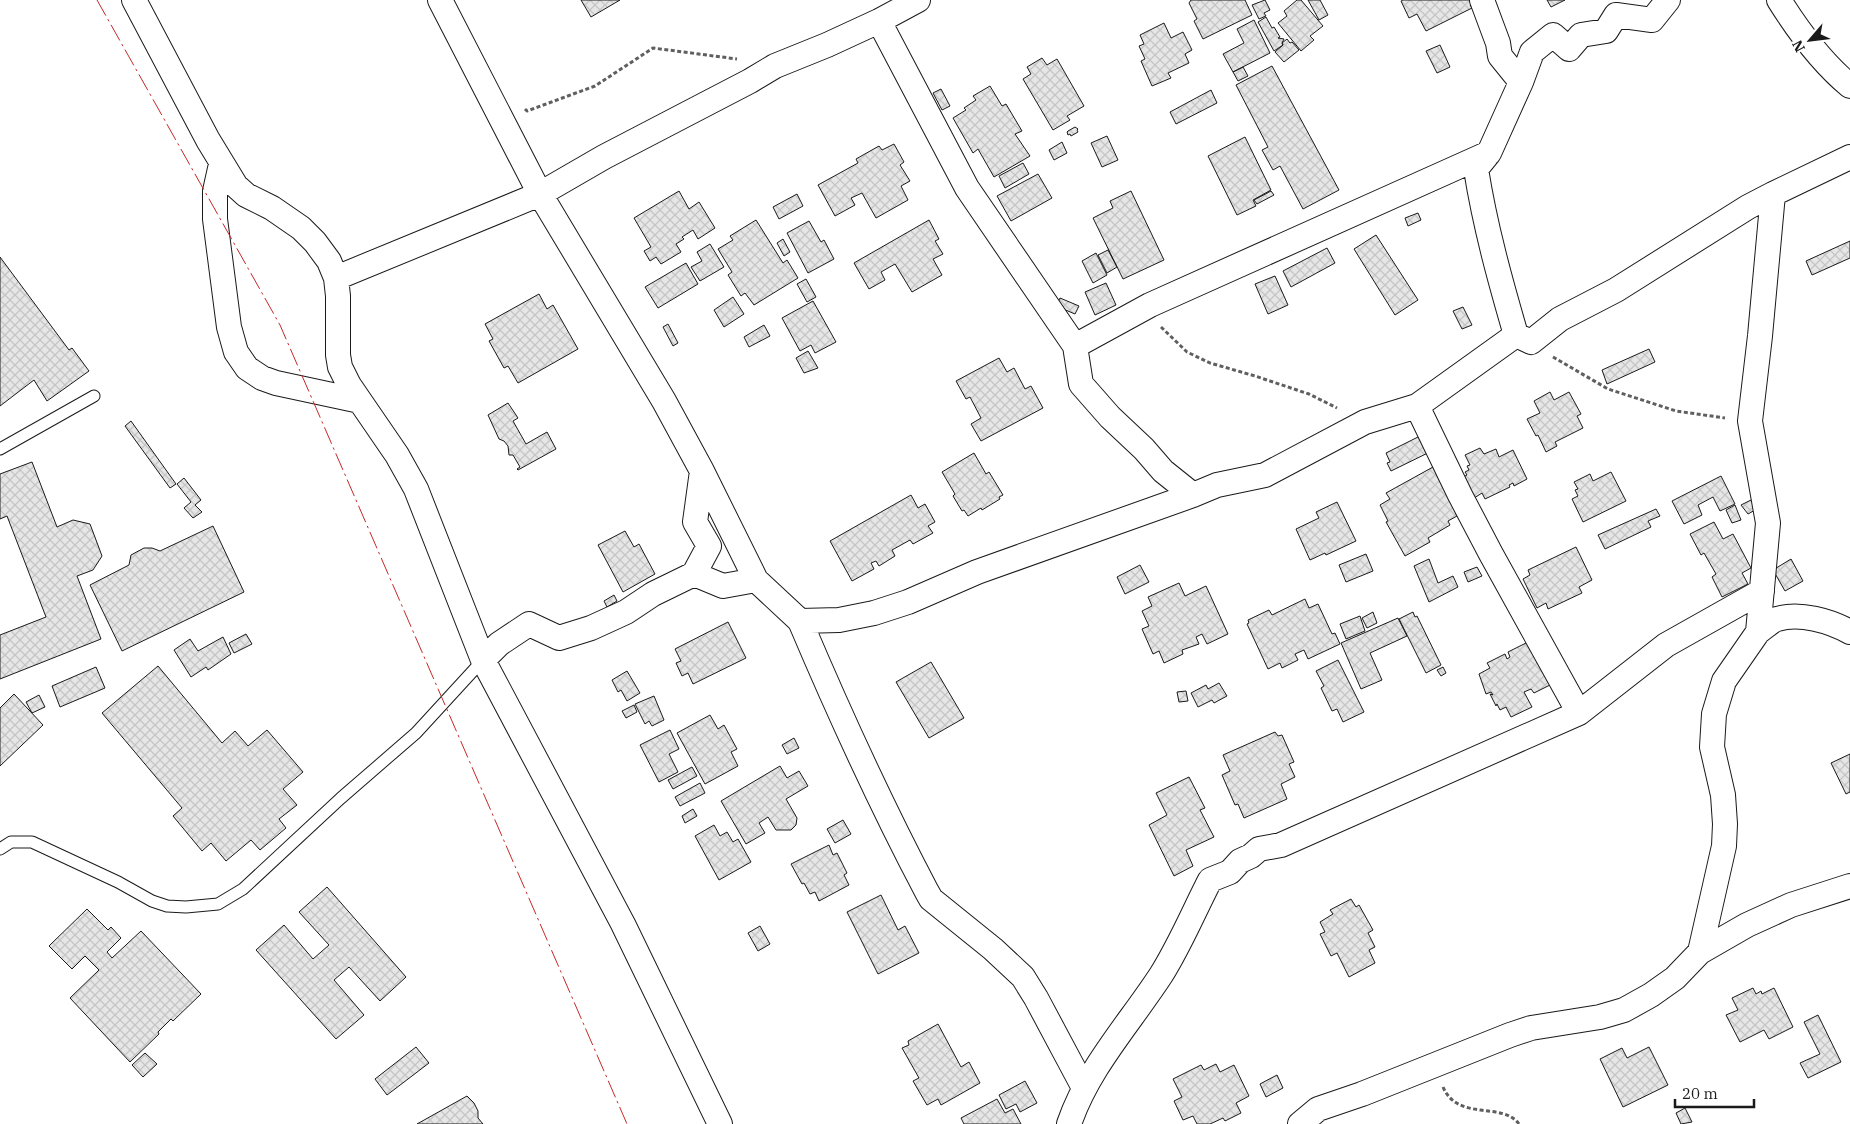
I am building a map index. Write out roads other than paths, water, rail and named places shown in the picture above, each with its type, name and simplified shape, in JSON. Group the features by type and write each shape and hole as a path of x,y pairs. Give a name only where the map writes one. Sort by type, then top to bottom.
{"street":[{"path":"134,0 221,164 236,186 246,195 272,208 301,228 315,242 329,261 336,278 338,296 338,360 349,385 397,455 416,489 483,660 623,924 720,1124"},
{"path":"440,0 540,194 664,401 756,580 800,620 856,750 926,892 931,899 993,949 1023,978 1036,998 1084,1088"},
{"path":"336,278 540,194 604,156 750,81 775,66 827,45 879,21 918,0"},
{"path":"1482,0 1498,44 1500,56 1521,82"},
{"path":"1523,338 1496,268 1482,210 1476,169 1489,153 1521,82 1532,52 1553,36 1569,50 1581,35 1606,31 1616,15 1652,20 1668,0"},
{"path":"1779,0 1810,46 1850,86"},
{"path":"879,21 967,188 1075,346 1081,384 1110,417 1144,449 1163,471 1193,495"},
{"path":"1075,346 1150,305 1489,153"},
{"path":"800,620 838,620 874,613 908,602 977,572 1217,485 1265,475 1365,422 1417,406 1523,338 1616,290 1748,207 1850,157"},
{"path":"221,164 215,191 215,219 229,327 236,352 247,368 262,378 276,384 360,401"},
{"path":"1758,632 1768,523 1750,421 1773,194"},
{"path":"1417,406 1491,554 1579,713"},
{"path":"483,660 499,644 529,624 559,638 591,628 626,612 653,594 694,574 709,546 696,522 702,472"},
{"path":"694,574 723,586 756,580"},
{"path":"1069,1124 1075,1105 1084,1088 1167,965 1210,880 1230,872 1240,861 1260,849 1281,845 1579,713 1666,645 1762,591"},
{"path":"1700,952 1724,846 1723,796 1712,748 1714,714 1724,681 1758,632 1776,619 1797,617 1830,622 1850,632"},
{"path":"1300,1124 1318,1108 1362,1094 1531,1028 1600,1017 1624,1010 1651,995 1675,978 1700,952 1747,925 1791,905 1850,886"}],"lane":[{"path":"0,449 94,396"},
{"path":"0,849 11,842 32,842 167,906 186,908 218,904 243,889 334,804 409,740 483,660"}]}
